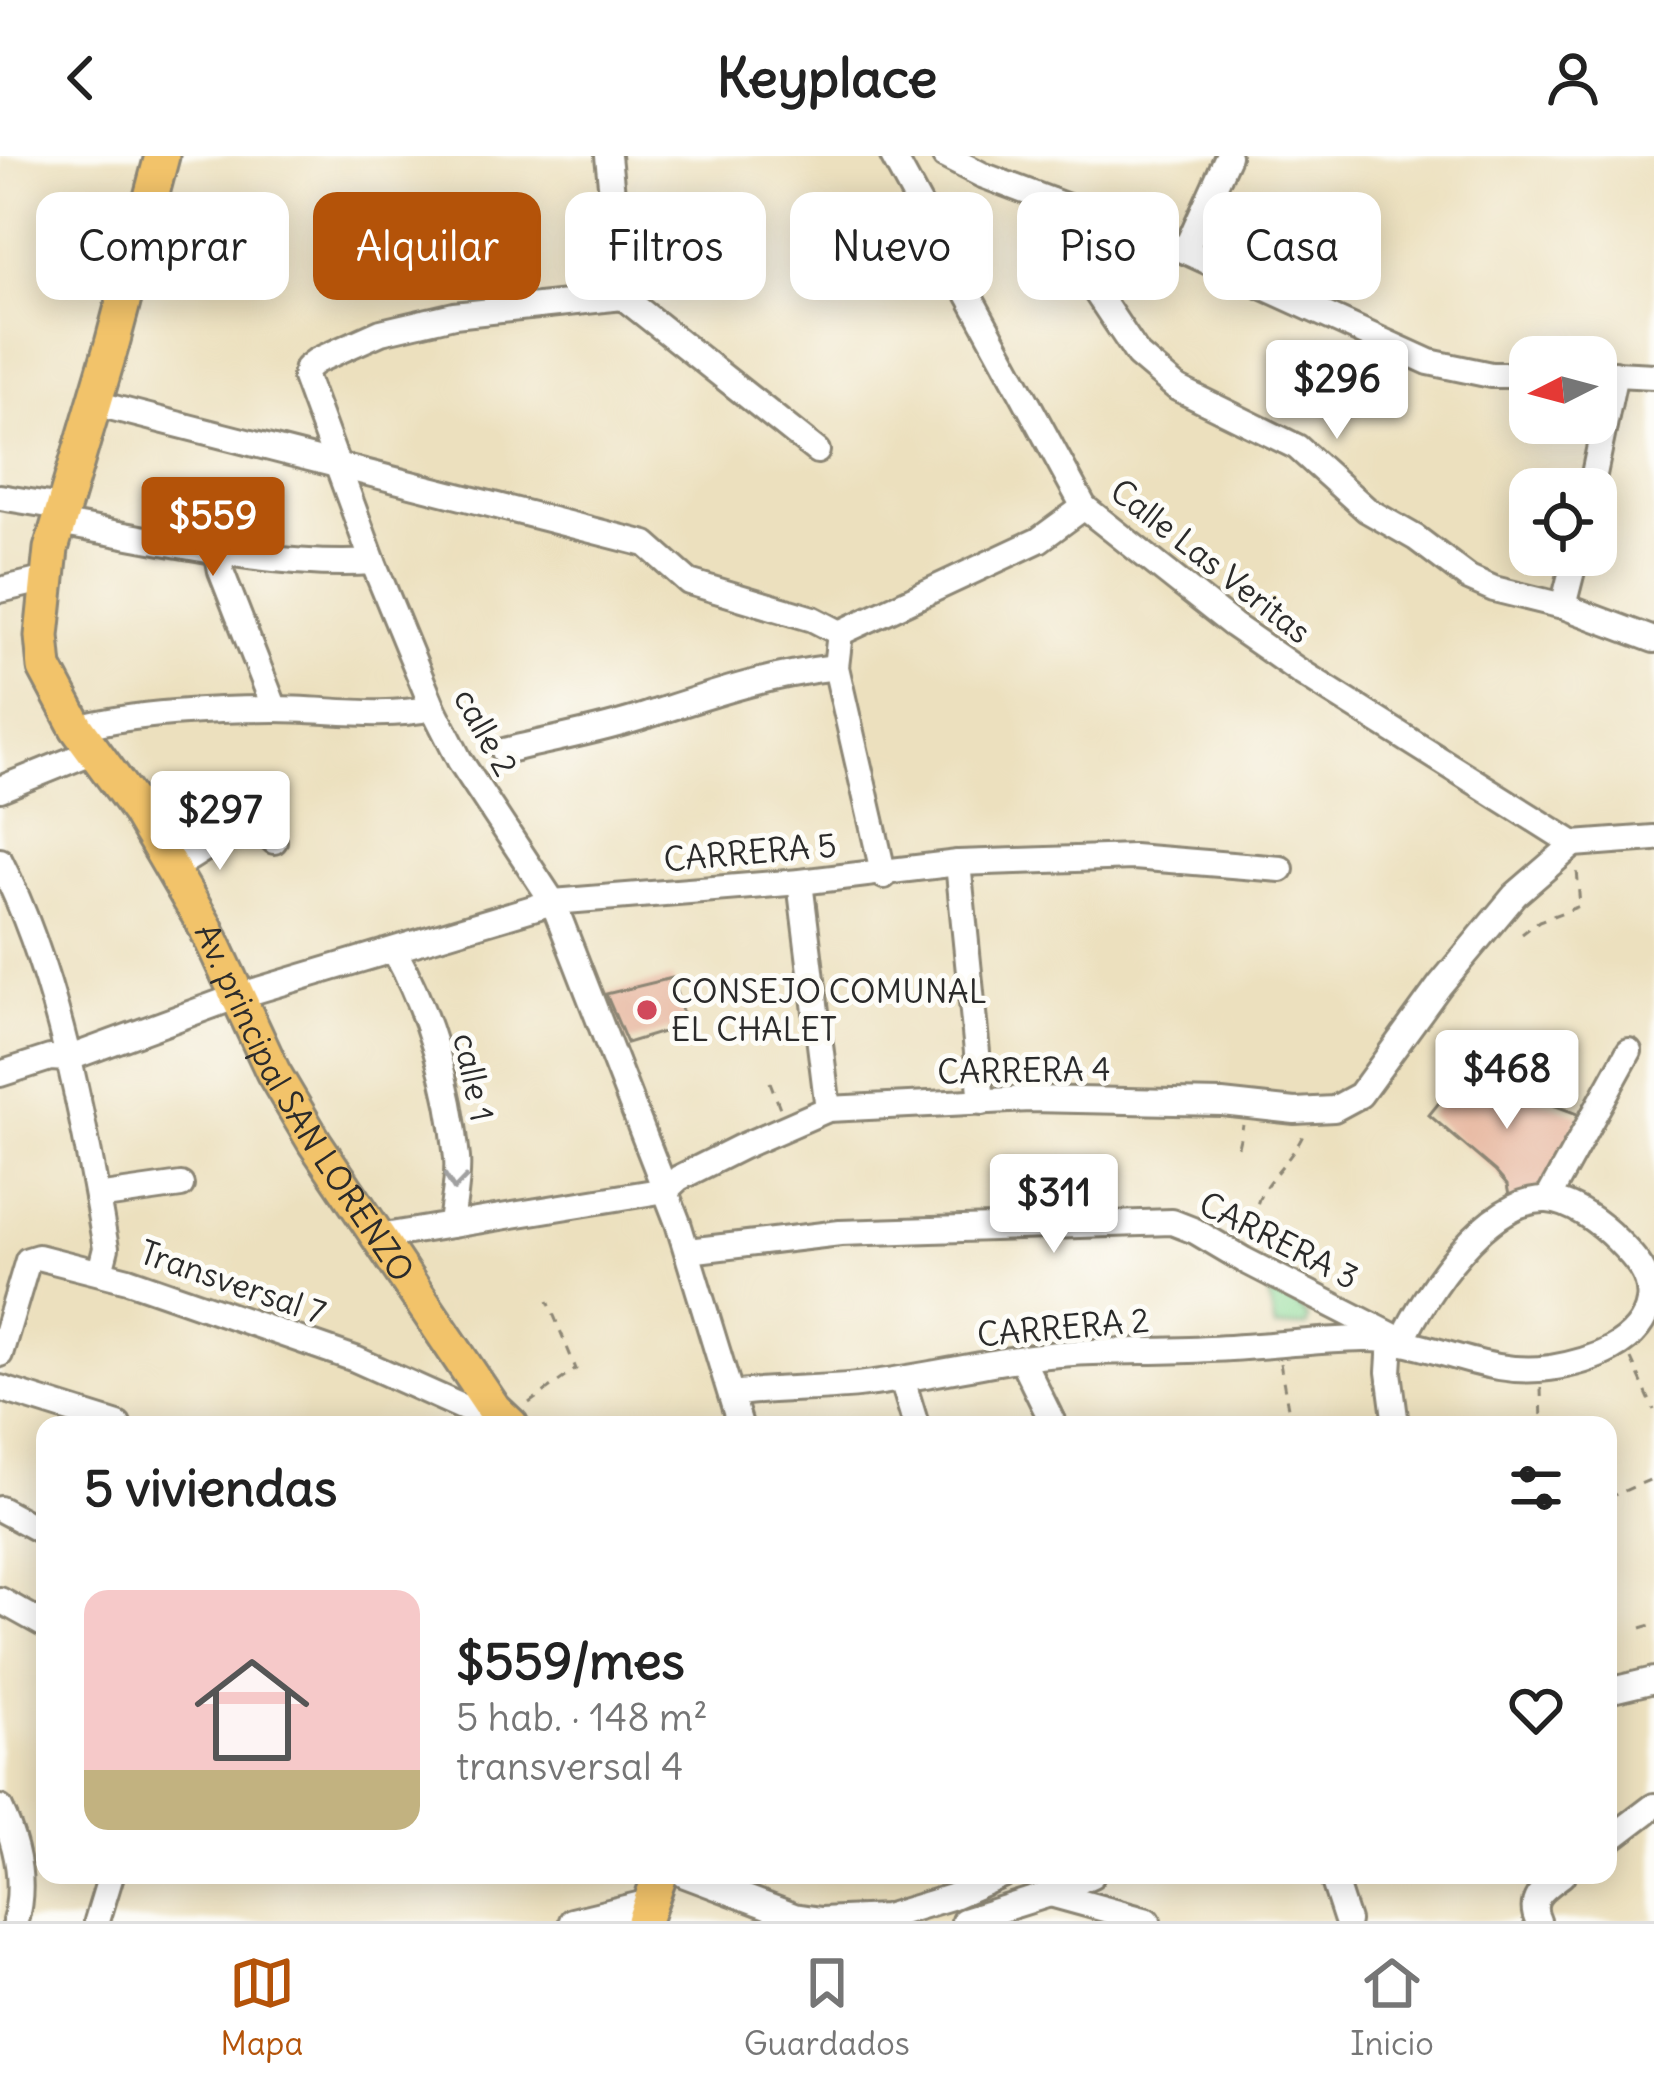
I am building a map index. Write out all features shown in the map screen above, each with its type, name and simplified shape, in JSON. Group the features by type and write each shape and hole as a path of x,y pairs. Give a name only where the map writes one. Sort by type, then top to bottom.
{"main road":[{"name":"Av. principal SAN LORENZO","path":"162,156 59,515 47,579 42,636 45,668 86,740 138,811 206,928 272,1072 494,1409 510,1416"}],"street":[{"path":"608,156 612,192"},
{"name":"Calle Las Veritas","path":"892,156 1084,506 1233,625 1299,671 1574,844"},
{"path":"945,156 1028,192"},
{"path":"1186,251 1228,156"},
{"path":"1179,248 1430,362 1509,375"},
{"name":"calle 2","path":"595,300 454,315 381,332 307,368 308,391 433,708 460,761 553,902 688,1251 737,1416"},
{"path":"627,300 817,451"},
{"path":"1101,300 1138,355 1177,388 1297,447 1367,510 1416,538 1469,578 1654,640"},
{"path":"1617,374 1654,376"},
{"path":"94,403 646,544 689,582 813,619 840,633"},
{"path":"0,497 218,550 343,565 373,562"},
{"path":"840,633 1039,540 1084,506"},
{"path":"218,550 221,571 274,709"},
{"path":"1563,606 1571,576"},
{"path":"0,590 47,579"},
{"path":"840,633 836,667 884,876"},
{"path":"504,751 645,716 712,691 784,673 836,667"},
{"path":"0,789 86,740 108,720 274,709 348,716 433,708"},
{"path":"172,868 252,819 274,842"},
{"path":"1574,844 1654,838"},
{"name":"CARRERA 4","path":"378,1237 665,1190 679,1178 828,1109 982,1102 1198,1102 1334,1109 1360,1096 1440,985 1515,896 1574,844"},
{"name":"CARRERA 5","path":"0,1074 50,1058 67,1059 238,997 553,902 800,882 958,863 1132,857 1281,869"},
{"path":"0,861 32,937 67,1059 106,1248 100,1272"},
{"path":"958,863 982,1102"},
{"path":"800,882 828,1109"},
{"name":"calle 1","path":"394,950 413,983 435,1042 458,1162 451,1225"},
{"path":"1547,1200 1629,1051"},
{"path":"97,1197 182,1185"},
{"path":"1385,1416 1397,1340 1420,1304 1483,1229 1512,1210 1547,1200 1572,1208 1612,1235 1647,1276 1646,1315 1636,1333 1623,1341"},
{"name":"CARRERA 3","path":"688,1251 840,1232 1172,1222 1397,1340"},
{"name":"Transversal 7","path":"0,1354 28,1260 38,1257 100,1272 509,1416"},
{"name":"CARRERA 2","path":"731,1394 783,1386 806,1391 1071,1353 1277,1343 1397,1340 1451,1358 1501,1368 1540,1369 1578,1362 1623,1341"},
{"path":"1022,1360 1050,1416"},
{"path":"902,1379 913,1416"},
{"path":"0,1388 89,1416"},
{"path":"1391,1396 1394,1416"},
{"path":"0,1509 36,1528"},
{"path":"0,1600 36,1620"},
{"path":"1617,1689 1654,1680"},
{"path":"1617,1833 1654,1806"},
{"path":"0,1808 13,1839 20,1876 14,1921"},
{"path":"97,1921 108,1884"},
{"path":"709,1884 794,1916 821,1920 885,1917 981,1884"},
{"path":"964,1921 1072,1884"},
{"path":"1335,1884 1347,1921"},
{"path":"1538,1921 1537,1897 1552,1884"},
{"path":"1050,1894 1148,1921"},
{"path":"572,1921 635,1906"}],"path":[{"path":"1522,934 1540,921 1580,906 1574,844"},
{"path":"770,1082 788,1126"},
{"path":"1228,1250 1255,1222 1259,1195 1296,1151 1314,1110"},
{"path":"517,1416 576,1369 548,1301"},
{"path":"1623,1341 1654,1410"},
{"path":"1277,1343 1289,1416"},
{"path":"1540,1369 1542,1416"},
{"path":"1617,1494 1654,1478"},
{"path":"1641,1628 1654,1624"}],"green space":[{"path":"1266,1282 1295,1302 1308,1318 1307,1326 1275,1328"}],"building":[{"name":"CONSEJO COMUNAL EL CHALET","path":"672,978 686,1025 627,1043 606,994"},
{"path":"1463,1073 1494,1093 1532,1097 1580,1115 1547,1185 1510,1201 1507,1185 1495,1171 1429,1115"}],"place":[{"name":"CONSEJO COMUNAL EL CHALET","path":"647,1010"}]}
